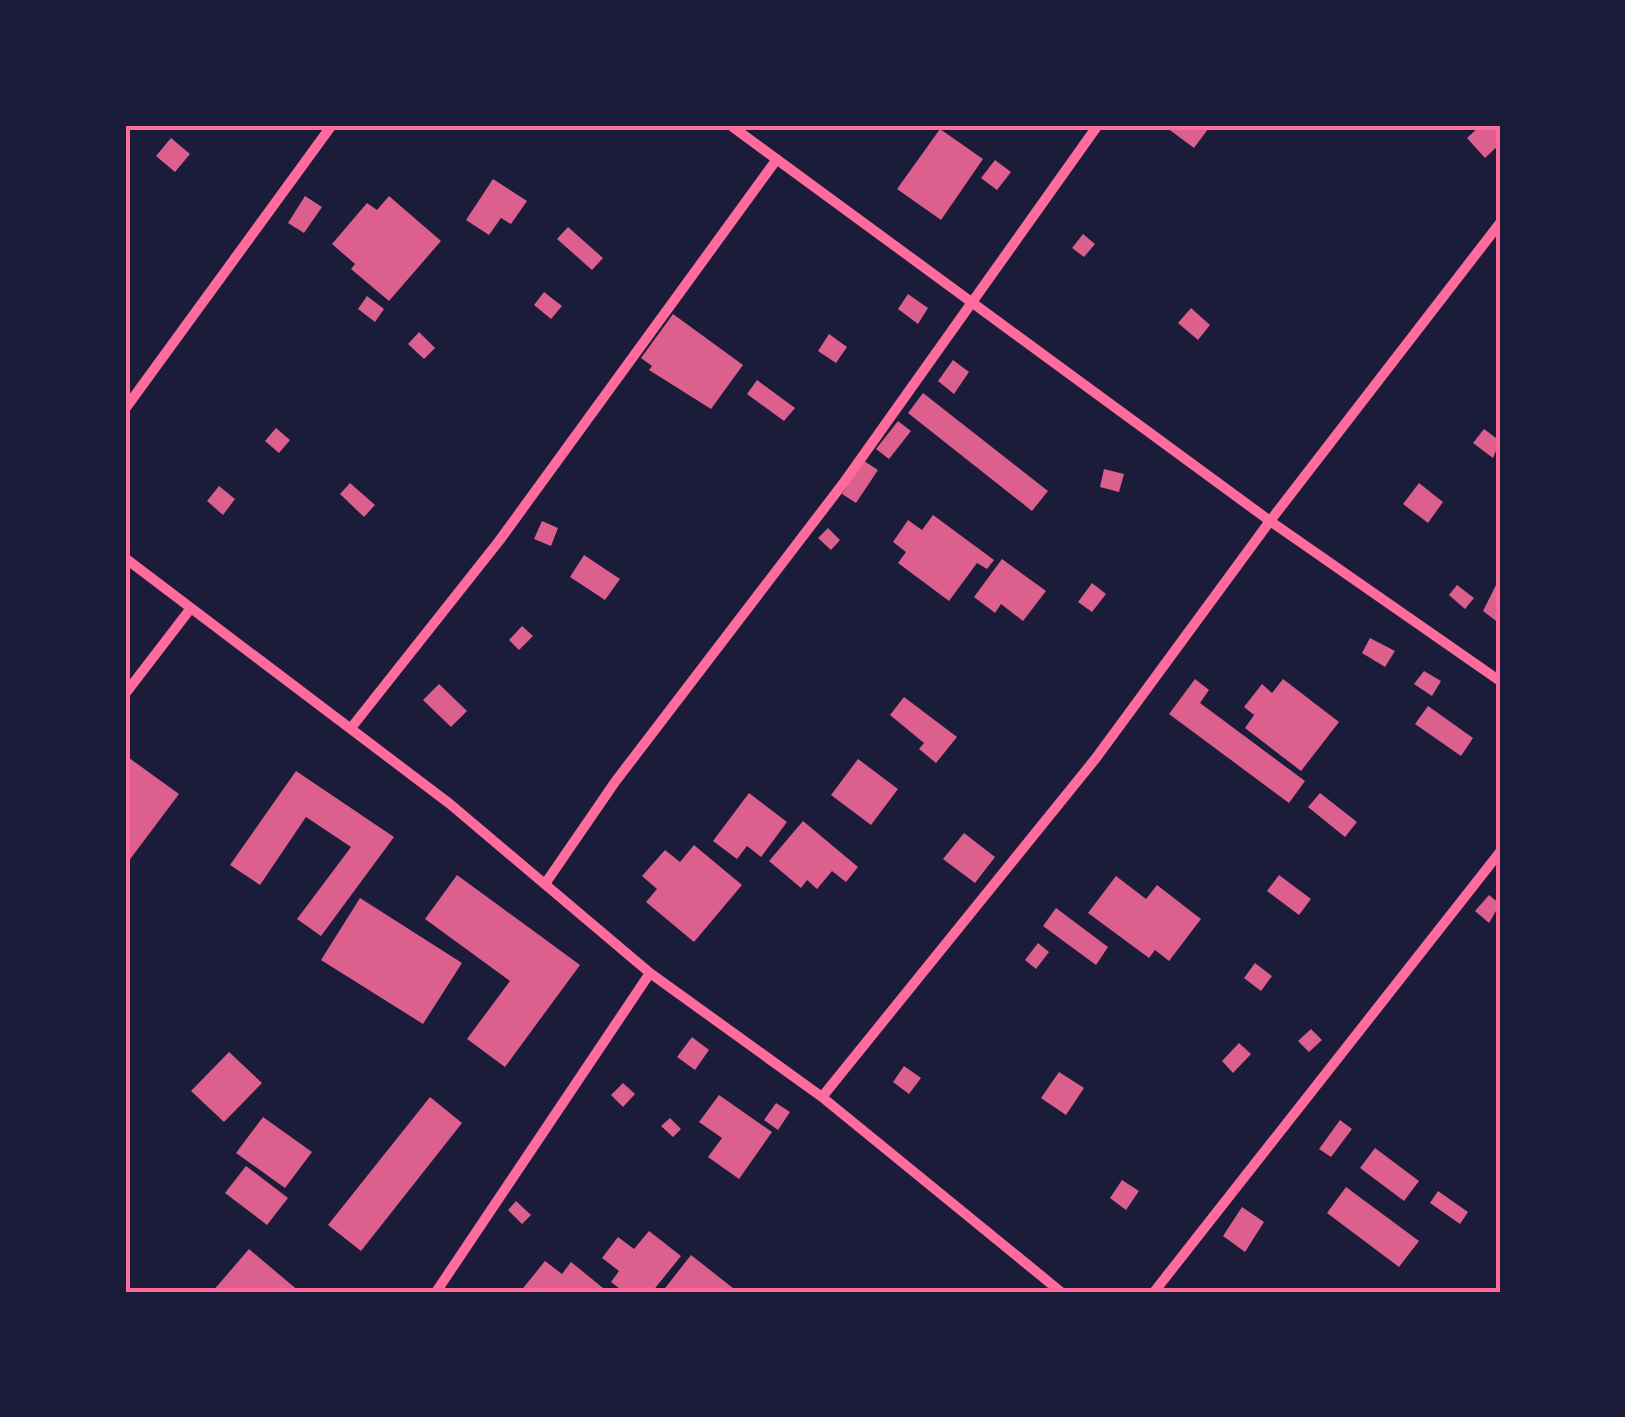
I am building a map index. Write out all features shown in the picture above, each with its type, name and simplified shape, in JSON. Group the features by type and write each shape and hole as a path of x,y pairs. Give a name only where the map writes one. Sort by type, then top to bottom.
{"street":[{"path":"125,409 332,125"},
{"path":"730,125 1270,521 1500,681"},
{"path":"547,882 615,782 845,481 1098,125"},
{"path":"351,728 499,542 777,159"},
{"path":"822,1098 1084,772 1270,521 1500,223"},
{"path":"125,558 351,728 547,882 650,973 822,1098 1061,1292"},
{"path":"125,694 191,608"},
{"path":"1154,1292 1500,852"},
{"path":"436,1292 650,973"}],"building":[{"path":"1163,125 1211,125 1194,148"},
{"path":"1481,125 1500,129 1500,144 1485,158 1467,138"},
{"path":"940,129 983,159 941,220 897,189"},
{"path":"171,138 190,154 175,172 156,156"},
{"path":"995,160 1011,172 997,190 981,178"},
{"path":"493,179 527,201 511,224 501,218 489,235 466,220"},
{"path":"305,196 322,207 304,233 288,223"},
{"path":"389,196 441,241 389,301 351,269 355,264 332,244 367,203 377,210"},
{"path":"568,227 603,258 592,270 557,239"},
{"path":"1083,234 1095,244 1084,257 1072,248"},
{"path":"544,292 562,306 551,319 534,305"},
{"path":"908,294 928,308 918,324 898,309"},
{"path":"367,296 384,309 375,322 358,309"},
{"path":"1191,308 1210,325 1198,340 1178,323"},
{"path":"673,314 743,365 711,409 649,370 652,366 641,358"},
{"path":"419,332 435,348 424,359 408,344"},
{"path":"829,334 847,347 836,363 818,351"},
{"path":"953,360 969,372 954,394 938,381"},
{"path":"757,380 795,408 784,421 747,394"},
{"path":"923,393 1048,491 1032,511 908,413"},
{"path":"898,421 911,431 889,459 876,449"},
{"path":"276,428 290,440 279,453 265,441"},
{"path":"1484,429 1500,441 1493,458 1473,443"},
{"path":"864,461 878,470 856,503 842,494"},
{"path":"1104,469 1124,474 1119,492 1100,487"},
{"path":"350,483 375,505 364,517 340,494"},
{"path":"1419,483 1443,502 1428,523 1403,504"},
{"path":"219,486 235,499 223,515 207,501"},
{"path":"933,515 994,560 987,569 977,563 949,601 898,563 906,552 893,542 908,520 922,530"},
{"path":"542,521 558,528 551,546 534,539"},
{"path":"828,528 840,540 831,550 818,538"},
{"path":"584,555 620,579 605,600 570,577"},
{"path":"1002,559 1046,591 1023,621 1001,604 995,613 974,597"},
{"path":"1500,577 1500,624 1483,611"},
{"path":"1092,583 1106,594 1092,612 1078,602"},
{"path":"1457,585 1474,598 1465,609 1449,595"},
{"path":"522,626 533,636 519,650 509,640"},
{"path":"1370,638 1395,651 1385,667 1362,653"},
{"path":"1424,671 1441,681 1432,696 1414,684"},
{"path":"1195,679 1209,690 1200,703 1305,781 1289,803 1169,714"},
{"path":"1283,679 1339,722 1301,771 1245,728 1254,715 1244,707 1262,684 1272,693"},
{"path":"439,684 467,711 451,727 423,700"},
{"path":"904,697 957,737 936,763 919,749 924,743 890,715"},
{"path":"1428,706 1473,738 1461,756 1415,724"},
{"path":"125,755 179,794 125,866"},
{"path":"858,759 898,789 871,825 831,795"},
{"path":"296,771 394,837 321,936 297,919 351,847 306,817 260,885 230,865"},
{"path":"749,793 787,822 761,857 747,846 737,859 713,841"},
{"path":"1320,793 1357,822 1345,837 1308,807"},
{"path":"803,821 858,867 846,882 832,871 817,889 807,880 801,888 769,861"},
{"path":"964,833 995,857 975,883 943,859"},
{"path":"694,845 742,885 694,942 646,902 657,889 642,876 665,850 680,862"},
{"path":"457,875 580,965 505,1067 467,1039 510,981 425,919"},
{"path":"1279,875 1311,899 1299,915 1267,891"},
{"path":"1116,876 1146,899 1157,885 1201,919 1169,961 1155,950 1149,958 1088,913"},
{"path":"1489,895 1500,904 1489,923 1475,911"},
{"path":"360,898 462,963 423,1024 321,960"},
{"path":"1056,908 1108,947 1096,965 1043,926"},
{"path":"1038,943 1049,952 1036,969 1025,960"},
{"path":"1255,963 1272,976 1261,991 1244,978"},
{"path":"1311,1029 1322,1040 1309,1052 1298,1041"},
{"path":"692,1037 709,1050 695,1070 677,1057"},
{"path":"1239,1043 1251,1054 1233,1073 1222,1061"},
{"path":"229,1052 262,1083 224,1122 191,1091"},
{"path":"904,1066 921,1078 909,1094 893,1082"},
{"path":"1059,1072 1084,1088 1066,1115 1041,1098"},
{"path":"623,1083 635,1094 623,1107 611,1095"},
{"path":"719,1095 772,1132 739,1179 708,1157 722,1138 699,1122"},
{"path":"430,1097 462,1123 361,1251 328,1225"},
{"path":"776,1103 790,1112 778,1130 764,1120"},
{"path":"263,1117 312,1152 285,1188 236,1153"},
{"path":"670,1118 681,1129 673,1137 661,1126"},
{"path":"1340,1120 1352,1129 1331,1157 1319,1149"},
{"path":"1375,1148 1419,1181 1404,1201 1360,1168"},
{"path":"246,1166 288,1198 267,1225 225,1193"},
{"path":"1122,1180 1139,1191 1126,1210 1110,1198"},
{"path":"1346,1187 1419,1241 1399,1267 1327,1213"},
{"path":"1438,1191 1468,1212 1460,1224 1430,1203"},
{"path":"516,1201 531,1215 522,1224 508,1210"},
{"path":"1242,1207 1264,1222 1245,1252 1223,1236"},
{"path":"649,1231 681,1256 652,1292 624,1292 611,1282 619,1271 602,1258 618,1237 634,1249"},
{"path":"249,1249 300,1292 212,1292"},
{"path":"691,1255 738,1292 662,1292"},
{"path":"545,1261 562,1274 571,1262 608,1292 520,1292"}]}
